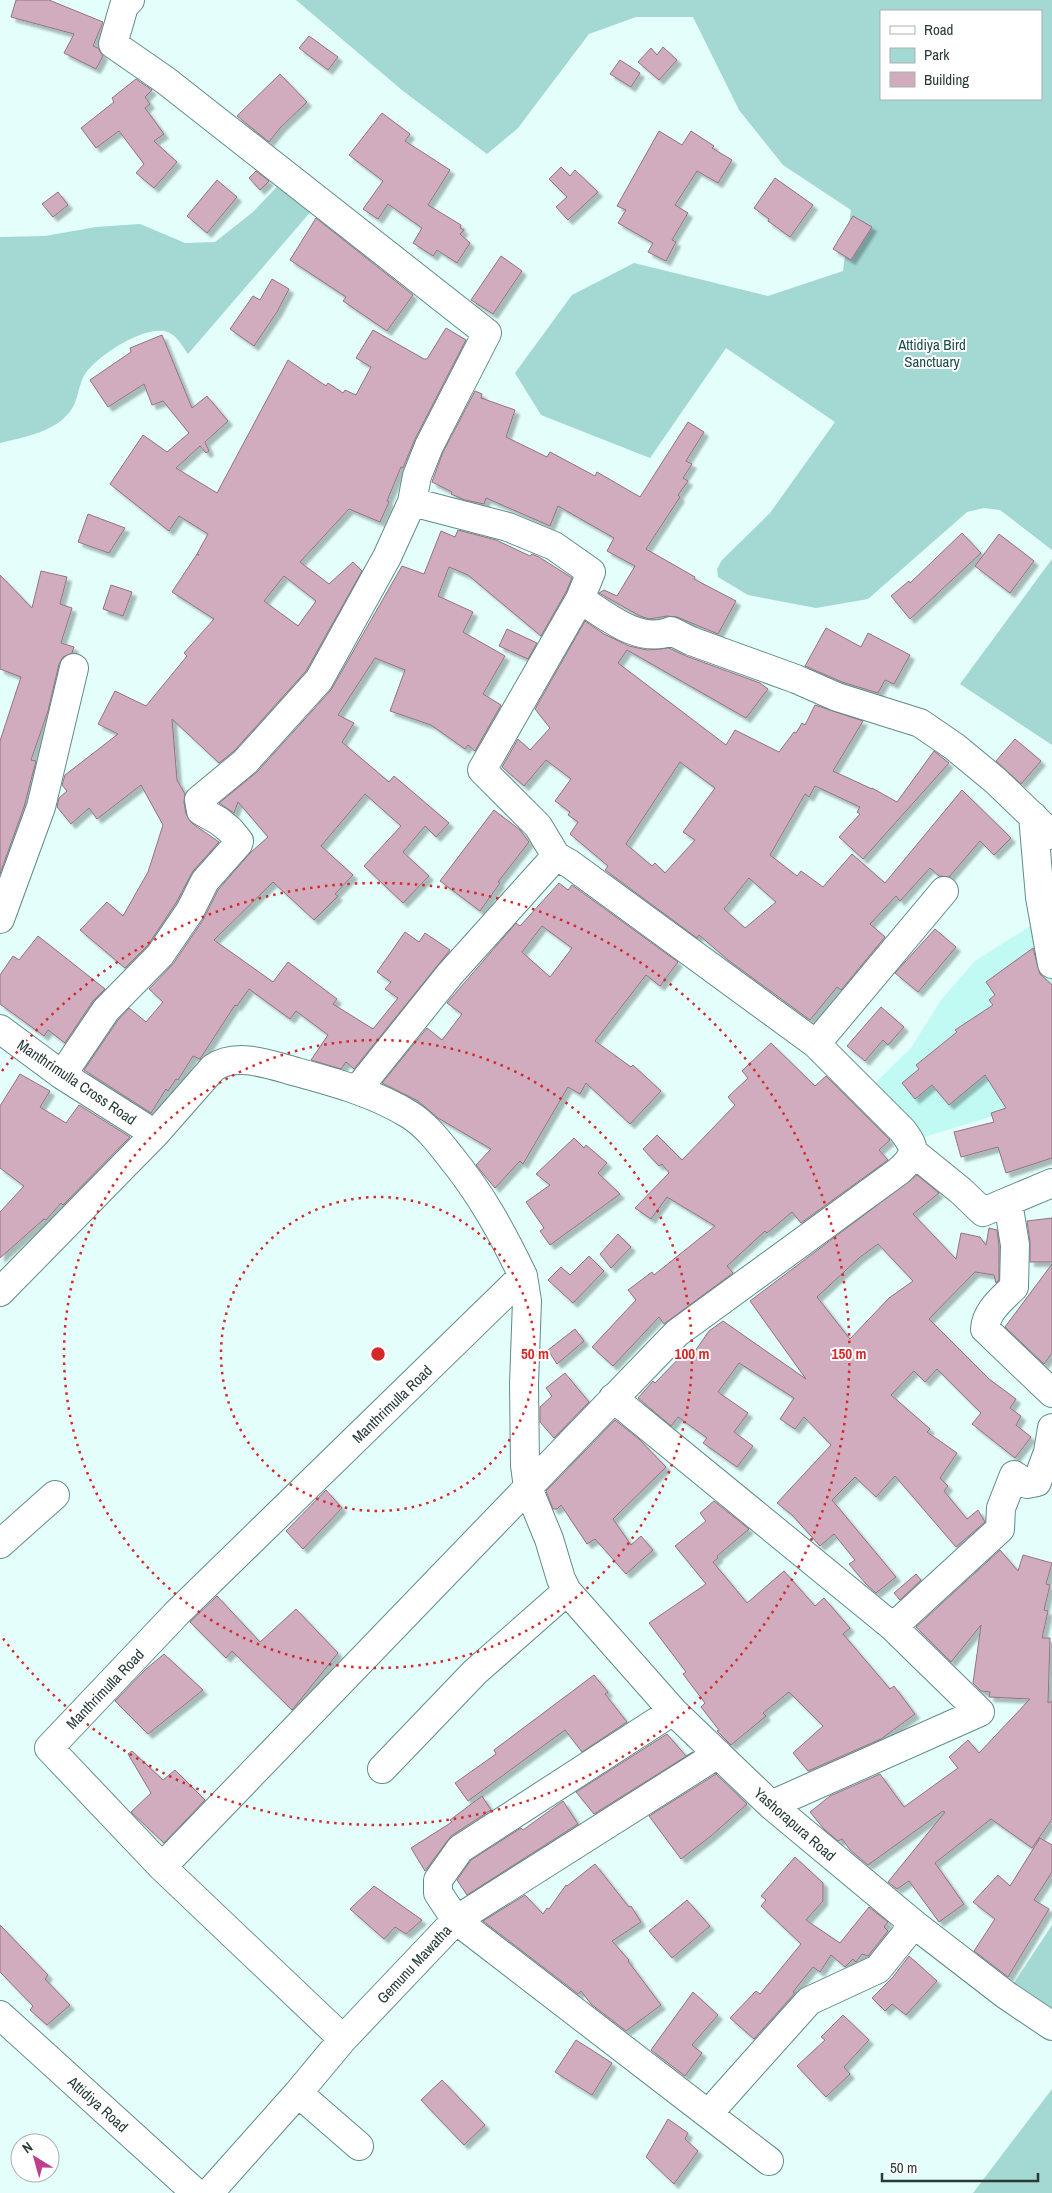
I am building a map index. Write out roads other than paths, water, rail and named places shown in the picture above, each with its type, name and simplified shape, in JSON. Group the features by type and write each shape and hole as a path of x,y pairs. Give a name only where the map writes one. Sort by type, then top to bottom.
{"street":[{"path":"62,1075 106,1010 160,955 190,911 205,881 238,844 239,841 230,830 201,811 200,800 245,762 319,680 387,557 412,502 417,476 429,446 487,333 165,80 113,44 124,6 130,0"},
{"path":"412,502 508,527 554,546 591,572 580,599 482,770 538,826 556,856 578,870 816,1044 902,1130 911,1141 914,1153 961,1191 983,1212 1052,1183"},
{"path":"580,599 618,623 633,630 654,636 671,631 692,641 796,679 837,697 920,723 955,747 996,781 1043,825 1040,897 1052,964"},
{"path":"0,919 41,807 74,668"},
{"path":"357,1090 450,974 556,856"},
{"path":"816,1044 944,892"},
{"name":"Manthrimulla Cross Road","path":"0,1029 62,1075 155,1134"},
{"path":"0,1292 155,1134 213,1068 223,1060 264,1063 357,1090 386,1101 412,1116 438,1140 483,1201 497,1224 523,1276"},
{"path":"162,1867 677,1333 899,1172 909,1162 914,1153"},
{"path":"1008,1202 1015,1245 1014,1288 997,1303 986,1321 985,1329 1052,1393"},
{"name":"Yashorapura Road","path":"523,1276 527,1301 524,1384 525,1466 528,1488 549,1539 561,1579 567,1590 673,1711 771,1805 914,1924 1006,1995 1052,2026"},
{"name":"Manthrimulla Road","path":"342,2039 162,1867 49,1748 178,1613 523,1276"},
{"path":"613,1398 893,1627 980,1712 771,1805"},
{"path":"893,1627 1000,1529 1002,1508 1014,1475 1027,1484 1037,1482 1048,1452 1052,1428"},
{"path":"0,1544 55,1495"},
{"path":"382,1769 475,1672 567,1590"},
{"name":"Gemunu Mawatha","path":"209,2193 298,2094 342,2039 456,1920 438,1893 438,1880 460,1849 673,1711"},
{"path":"718,1754 456,1920 768,2161"},
{"path":"708,2114 809,2001 878,1969 914,1924"},
{"name":"Attidiya Road","path":"0,2015 196,2193"},
{"path":"298,2094 359,2146"}],"park label":[{"name":"Attidiya Bird Sanctuary","path":"932,352"}]}
